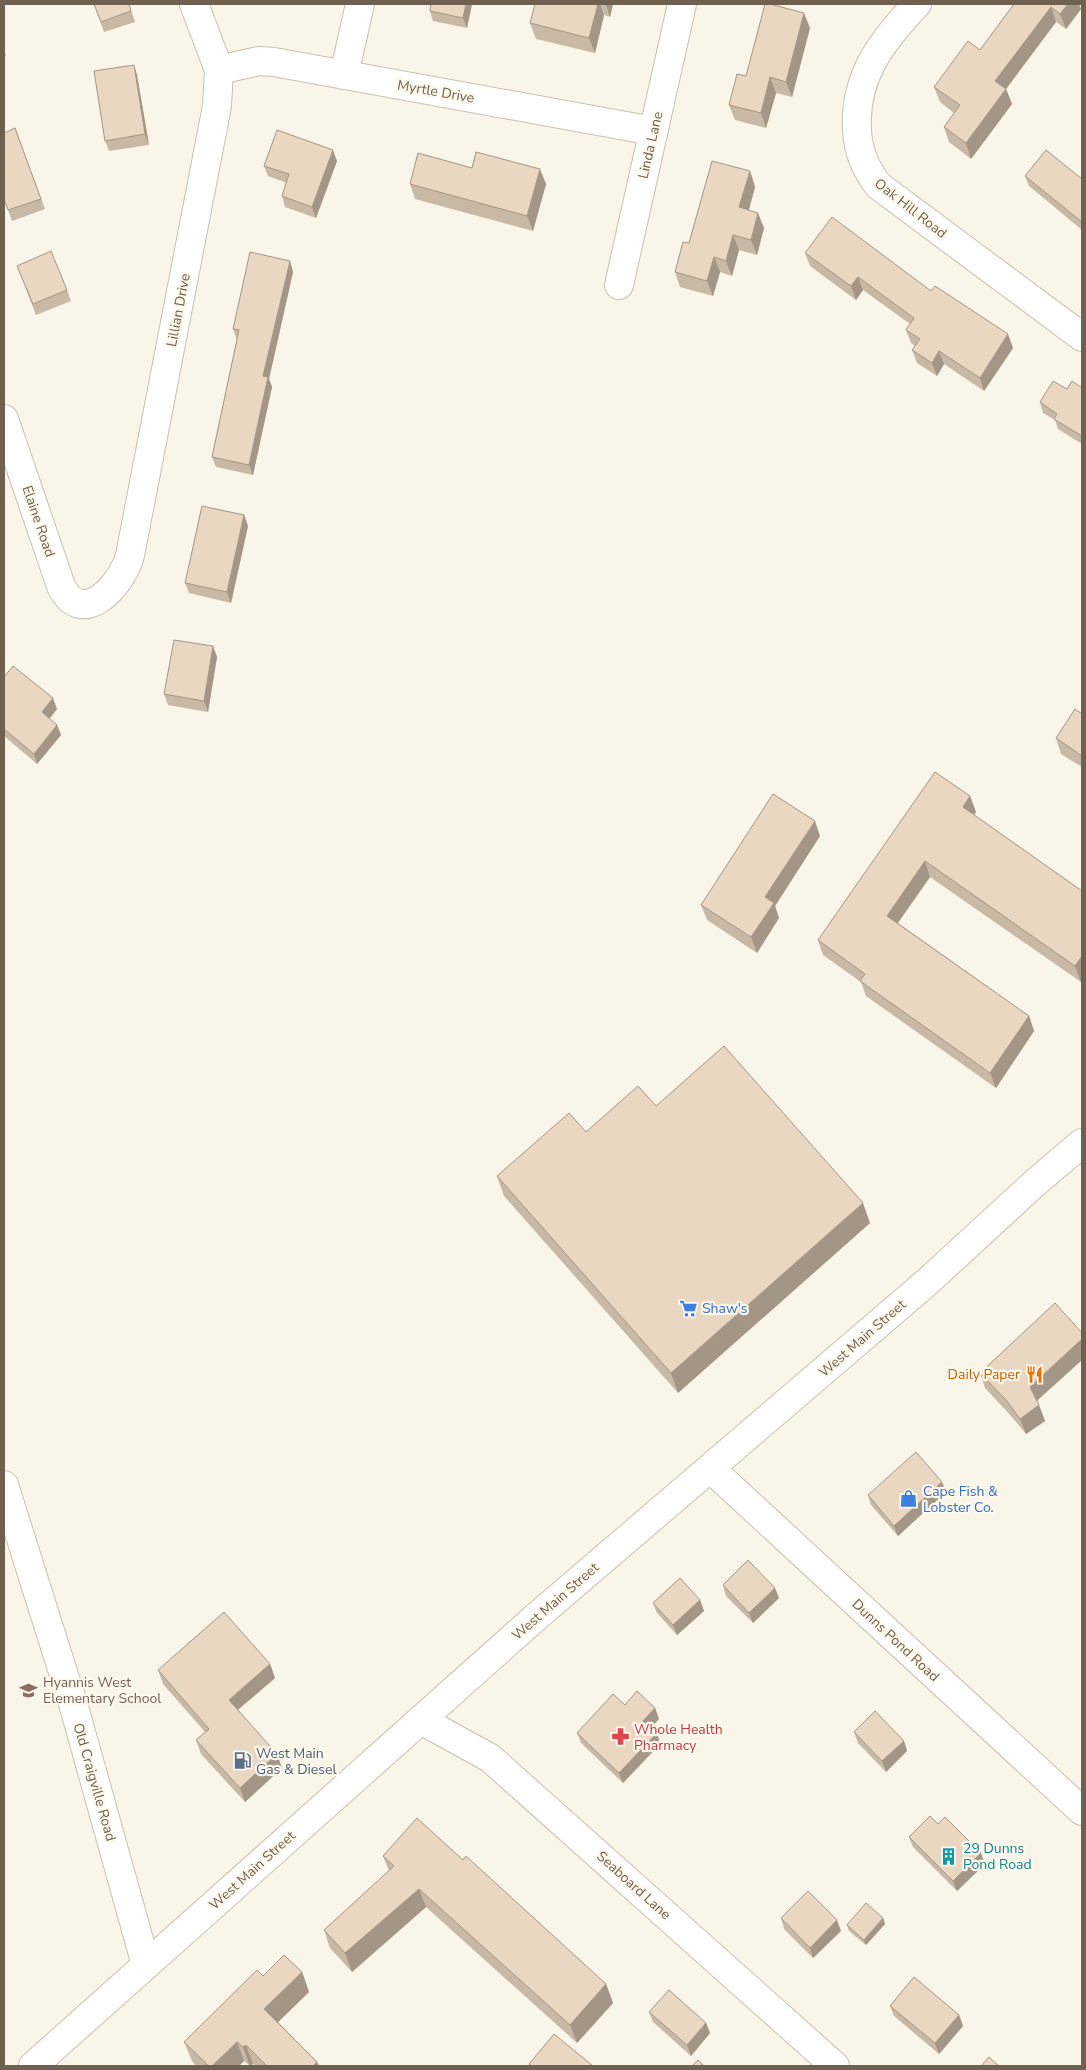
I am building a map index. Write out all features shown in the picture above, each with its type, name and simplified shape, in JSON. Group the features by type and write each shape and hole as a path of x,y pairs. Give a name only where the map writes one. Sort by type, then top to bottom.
{"street":[{"name":"Lillian Drive","path":"92,604 106,595 128,563 217,106 219,70 194,4"},
{"path":"344,75 360,4"},
{"name":"Linda Lane","path":"619,286 682,4"},
{"name":"Oak Hill Road","path":"917,4 884,41 862,81 856,118 862,160 868,173 879,186 1082,337"},
{"name":"Myrtle Drive","path":"219,70 259,61 290,64 653,131"},
{"name":"Elaine Road","path":"4,419 64,593 75,602 83,605 92,604"},
{"name":"West Main Street","path":"33,2066 581,1577 711,1469 926,1283 1036,1182 1082,1143"},
{"name":"Dunns Pond Road","path":"711,1469 1082,1811"},
{"name":"Old Craigville Road","path":"4,1485 74,1707 146,1965"},
{"name":"Seaboard Lane","path":"421,1720 490,1758 835,2066"}],"building":[{"path":"94,4 129,4 131,11 101,22"},
{"path":"431,4 466,4 463,18 430,11"},
{"path":"535,4 598,4 589,38 530,23"},
{"path":"765,4 804,13 786,82 770,77 761,113 729,105 737,74 746,76"},
{"path":"1014,4 1068,4 1060,14 1051,7 995,81 1006,89 966,143 944,127 960,105 934,87 968,41 980,50"},
{"path":"134,65 145,134 105,141 94,71"},
{"path":"15,128 41,199 8,210 4,199 4,133"},
{"path":"277,130 333,150 312,207 282,196 289,174 264,166"},
{"path":"1046,150 1082,179 1082,222 1025,176"},
{"path":"476,152 540,169 527,216 410,184 418,153 472,168"},
{"path":"712,161 750,171 739,207 758,213 751,240 733,235 726,261 714,257 707,281 675,272 683,242 689,243"},
{"path":"832,217 931,291 935,286 1008,334 980,378 939,351 932,363 912,350 920,339 906,330 914,318 858,277 851,286 805,253"},
{"path":"51,251 67,290 33,304 17,266"},
{"path":"250,252 290,261 263,376 268,377 249,465 212,457 239,330 233,329"},
{"path":"1053,381 1067,389 1072,381 1082,388 1082,436 1054,419 1057,414 1040,402"},
{"path":"202,506 244,515 227,592 185,583"},
{"path":"174,640 213,646 204,701 164,694"},
{"path":"13,666 53,698 42,712 57,725 34,754 4,729 4,677"},
{"path":"1075,709 1082,714 1082,756 1056,738"},
{"path":"935,772 970,796 963,807 1082,891 1082,956 1075,966 925,861 887,916 1029,1016 990,1073 860,981 865,974 818,940"},
{"path":"773,794 815,821 765,897 774,903 751,937 701,905"},
{"name":"Shaw's","path":"724,1046 863,1203 671,1373 497,1176 569,1113 586,1132 638,1086 656,1106"},
{"name":"Daily Paper","path":"1055,1303 1082,1333 1082,1339 1030,1387 1039,1405 1020,1419 1007,1401 980,1373"},
{"name":"Cape Fish & Lobster Co.","path":"916,1452 942,1482 894,1526 868,1495"},
{"path":"748,1560 775,1588 749,1613 723,1585"},
{"path":"680,1578 700,1600 673,1625 653,1603"},
{"path":"224,1612 270,1664 229,1700 277,1754 240,1788 196,1740 209,1729 158,1670"},
{"name":"Whole Health Pharmacy","path":"637,1691 655,1708 643,1721 657,1733 619,1773 577,1733 613,1694 625,1705"},
{"path":"875,1711 904,1741 882,1761 854,1732"},
{"name":"29 Dunns Pond Road","path":"930,1816 938,1824 945,1817 981,1853 953,1881 909,1837"},
{"path":"417,1818 463,1860 466,1856 606,1984 570,2025 419,1889 345,1953 324,1930 394,1866 383,1856"},
{"path":"808,1891 837,1920 810,1948 781,1918"},
{"path":"866,1903 883,1918 864,1940 847,1925"},
{"path":"284,1955 302,1972 264,2009 317,2062 313,2066 267,2066 246,2045 243,2047 237,2042 212,2066 209,2066 184,2042 257,1970 263,1976"},
{"path":"914,1977 959,2015 935,2043 890,2006"},
{"path":"669,1990 706,2023 687,2045 649,2012"},
{"path":"554,2034 593,2066 532,2066 529,2064"},
{"path":"989,2057 999,2066 981,2066"},
{"path":"698,2060 704,2066 692,2066"}],"place":[{"name":"Shaw's","path":"688,1308"},
{"name":"Daily Paper","path":"1034,1374"},
{"name":"Cape Fish & Lobster Co.","path":"909,1499"},
{"name":"Hyannis West Elementary School","path":"29,1690"},
{"name":"Whole Health Pharmacy","path":"620,1737"},
{"name":"West Main Gas & Diesel","path":"242,1761"},
{"name":"29 Dunns Pond Road","path":"949,1856"}]}
